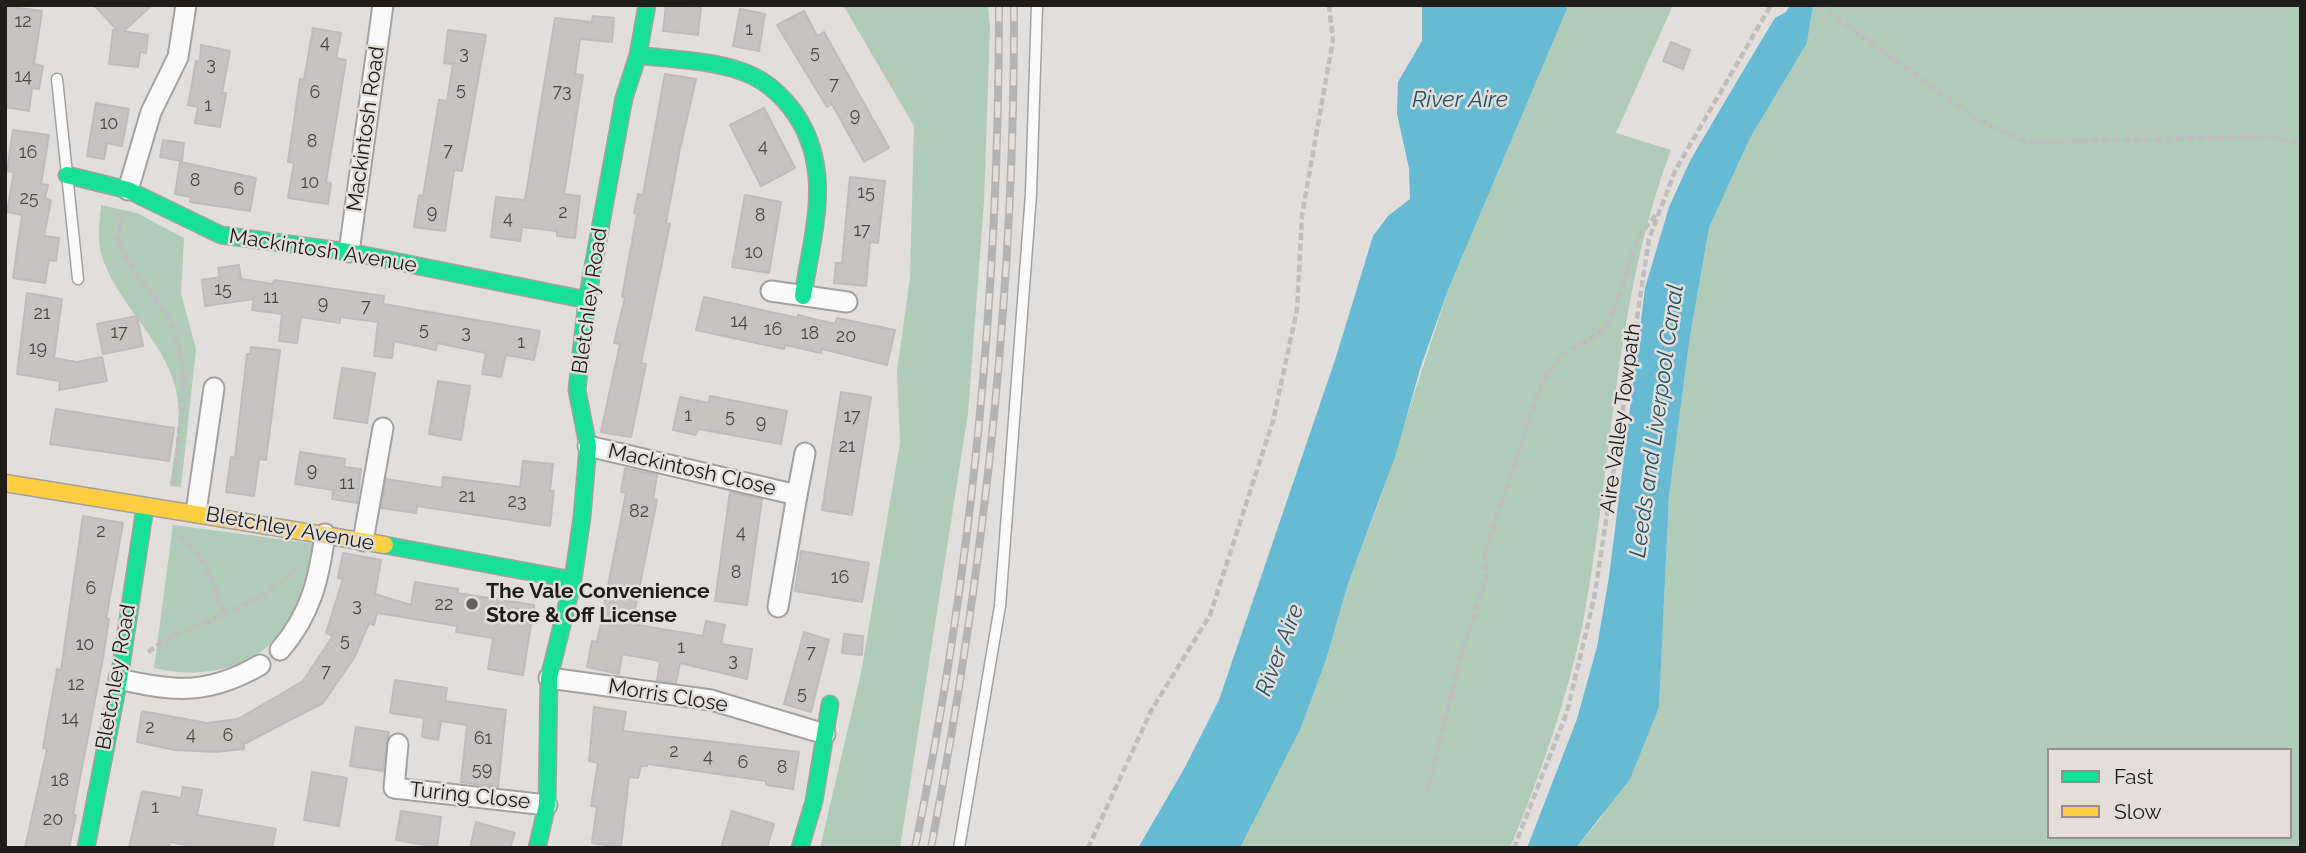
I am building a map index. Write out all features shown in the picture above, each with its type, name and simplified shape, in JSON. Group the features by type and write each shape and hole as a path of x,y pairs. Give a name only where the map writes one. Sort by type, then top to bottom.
{"street":[{"path":"128,190 151,112 178,57 186,5"},
{"name":"Mackintosh Road","path":"349,252 383,5"},
{"name":"Bletchley Road","path":"537,848 547,805 549,678 573,580 588,446 577,390 587,300 624,98 638,55 647,5"},
{"path":"638,55 751,75 769,86 786,102 815,157 819,183 803,296"},
{"name":"Mackintosh Avenue","path":"67,175 128,190 221,235 349,252 587,300"},
{"path":"771,291 847,302"},
{"path":"196,512 214,388"},
{"path":"363,541 383,428"},
{"name":"Mackintosh Close","path":"588,446 797,495"},
{"name":"Mackintosh Close","path":"778,607 805,453"},
{"name":"Bletchley Avenue","path":"5,483 318,532 573,580"},
{"name":"Bletchley Road","path":"86,848 119,679 145,507"},
{"path":"281,650 294,634 313,599 318,532"},
{"path":"119,679 164,690 205,688 243,675 260,665"},
{"name":"Morris Close","path":"549,678 711,700 825,734"},
{"path":"800,848 814,801 830,704"},
{"name":"Turing Close","path":"398,744 394,788 547,805"}],"lane":[{"path":"959,848 1000,606 1031,194 1037,5"},
{"path":"57,79 78,279"}],"path":[{"path":"1088,848 1151,710 1210,615 1273,421 1297,310 1302,215 1333,40 1329,5"},
{"name":"Aire Valley Towpath","path":"1514,848 1567,712 1591,611 1640,279 1649,239 1676,169 1771,5"},
{"path":"1819,5 1978,120 2026,142 2273,137 2301,144"},
{"path":"128,190 118,239 125,257 169,319 178,344 185,381 168,534 182,539 195,549 205,564 223,612"},
{"path":"1427,793 1462,652 1486,578 1485,551 1540,387 1558,359 1575,347 1594,340 1609,320 1629,257 1646,225 1659,212"},
{"path":"148,652 163,641 255,600 285,581 318,532"},
{"path":"144,685 150,639"}],"green space":[{"path":"843,5 988,5 990,27 984,202 968,413 900,848 820,848 861,673 900,443 897,371 910,278 914,126"},
{"path":"1566,5 1673,5 1616,133 1671,150 1637,265 1626,324 1583,622 1561,709 1532,793 1510,848 1240,848 1300,730 1326,660 1348,584 1380,499 1448,290 1567,9"},
{"path":"1813,5 2301,5 2301,848 1576,848 1601,818 1659,707 1669,496 1690,336 1709,228 1750,138 1807,43"},
{"path":"101,205 137,213 184,238 181,294 196,349 181,487 170,486 178,426 176,390 161,354 108,271 99,242"},
{"path":"173,525 316,544 312,578 300,607 270,645 229,667 206,672 154,668"}],"water":[{"name":"River Aire","path":"1422,5 1566,5 1567,9 1448,290 1421,366 1396,454 1348,584 1326,660 1300,730 1240,848 1138,848 1184,769 1219,700 1336,357 1373,236 1388,216 1410,199 1409,168 1397,114 1398,82 1422,41"},
{"name":"Leeds and Liverpool Canal","path":"1790,5 1813,5 1807,43 1750,138 1709,228 1690,336 1669,496 1659,707 1630,779 1576,848 1527,848 1577,719 1597,647 1609,577 1645,288 1669,207 1691,159 1743,71 1775,18 1786,12"}],"building":[{"path":"94,5 152,5 124,31 148,35 146,53 140,52 138,67 109,64 113,30 118,31"},
{"path":"666,5 701,7 698,35 663,31"},
{"path":"5,6 42,11 34,64 43,66 39,89 32,88 29,111 5,107"},
{"path":"740,9 765,14 759,51 733,46"},
{"path":"804,11 817,36 824,32 889,148 864,162 832,104 827,107 777,25"},
{"path":"593,16 614,18 612,42 580,39 575,74 583,75 564,194 580,196 575,238 557,236 557,231 522,227 520,241 491,237 496,197 525,200 555,18 592,22"},
{"path":"313,28 341,33 336,58 346,60 326,182 331,183 328,204 288,198 294,163 288,162 300,79 304,80"},
{"path":"448,30 486,35 462,171 454,170 445,231 414,227 419,195 423,196 439,100 447,101 453,64 444,63"},
{"path":"1671,42 1690,50 1683,69 1663,61"},
{"path":"201,45 230,51 222,93 226,93 220,127 195,123 198,107 188,105 196,61 200,62"},
{"path":"665,74 696,79 666,223 670,224 641,363 646,364 631,437 601,432 620,344 614,343 625,297 622,297 637,214 634,213 638,194 643,195"},
{"path":"96,103 129,109 122,146 107,143 104,159 87,156"},
{"path":"764,108 795,168 761,186 730,125"},
{"path":"13,130 49,135 41,184 48,185 45,198 51,200 44,236 59,238 56,261 49,260 45,283 13,278 22,215 7,212 14,172 7,171"},
{"path":"163,140 184,143 182,161 160,157"},
{"path":"180,162 256,178 250,211 190,202 191,197 175,194"},
{"path":"850,177 885,181 878,243 870,242 866,286 834,283 836,263 842,263"},
{"path":"745,195 781,202 769,273 732,267"},
{"path":"239,265 241,279 273,284 274,280 384,296 383,304 540,331 534,360 506,355 501,377 482,374 486,353 437,343 436,350 394,341 392,358 374,356 378,322 340,317 340,323 301,317 297,343 279,341 282,314 252,310 254,299 205,306 202,280 220,277 218,268"},
{"path":"27,293 62,299 54,358 77,362 102,357 107,381 59,390 60,381 17,374"},
{"path":"704,297 798,318 798,315 835,324 837,318 895,330 887,365 822,349 821,353 785,345 784,349 696,330"},
{"path":"137,316 143,346 103,354 97,324"},
{"path":"251,347 280,350 266,460 259,459 254,496 226,492 231,457 235,458 247,354 250,354"},
{"path":"342,368 375,373 367,423 334,418"},
{"path":"438,381 470,386 461,440 429,434"},
{"path":"841,392 871,397 852,515 822,510"},
{"path":"710,396 787,411 781,444 698,429 696,435 673,430 680,397 709,403"},
{"path":"56,409 174,428 169,461 50,444"},
{"path":"300,452 345,459 344,467 361,469 357,503 332,499 333,490 295,484"},
{"path":"523,461 553,464 550,491 554,491 550,526 417,506 416,513 381,508 386,479 442,488 443,477 520,487"},
{"path":"625,468 657,475 653,499 657,500 632,624 703,636 706,621 725,625 721,644 752,649 747,679 680,663 676,683 657,680 660,661 622,654 619,674 587,667 592,641 597,642 626,493 621,492"},
{"path":"730,492 762,499 747,605 715,601"},
{"path":"83,516 123,523 106,619 109,619 103,658 73,814 76,815 69,848 25,848 47,749 43,748 57,669 61,670"},
{"path":"801,551 869,563 862,602 795,591"},
{"path":"343,553 381,560 375,594 411,605 415,582 458,589 457,593 534,605 523,675 488,669 493,638 456,632 457,626 377,613 374,625 369,623 354,658 323,703 244,744 244,749 215,752 175,750 137,742 142,711 207,723 238,719 303,681 333,636 326,633 343,579 338,578"},
{"path":"804,632 829,640 811,712 784,704"},
{"path":"844,634 863,636 862,655 842,653"},
{"path":"395,680 447,688 445,701 506,710 498,787 461,782 467,725 441,721 438,740 422,737 424,718 390,713"},
{"path":"594,707 626,712 623,731 799,752 793,789 766,785 766,781 648,764 641,766 638,778 629,777 621,847 592,843 597,807 591,806 598,763 589,761"},
{"path":"356,727 389,732 383,771 350,766"},
{"path":"312,772 347,778 339,826 304,820"},
{"path":"183,787 202,790 197,815 276,829 272,848 204,848 170,842 169,848 129,848 142,791 181,798"},
{"path":"401,811 441,817 437,847 396,840"},
{"path":"732,811 774,824 767,848 721,848"},
{"path":"476,822 515,833 510,848 470,848"}],"railway":[{"path":"915,848 952,639 978,429 994,217 999,5"},
{"path":"931,848 966,639 993,428 1009,217 1014,5"}],"traffic: fast":[{"path":"537,848 547,805 549,678 573,580 582,517 588,446 577,390 587,300 624,98 638,55 647,5"},
{"path":"638,55 711,64 740,71 772,88 796,115 808,137 817,181 815,227 803,296"},
{"path":"67,175 128,190 221,235 349,252 587,300"},
{"path":"86,848 119,679 145,507"},
{"path":"385,545 573,580"},
{"path":"800,848 814,801 830,704"}],"traffic: slow":[{"path":"5,483 385,545"}],"place":[{"name":"The Vale Convenience Store & Off License","path":"472,604"}]}
